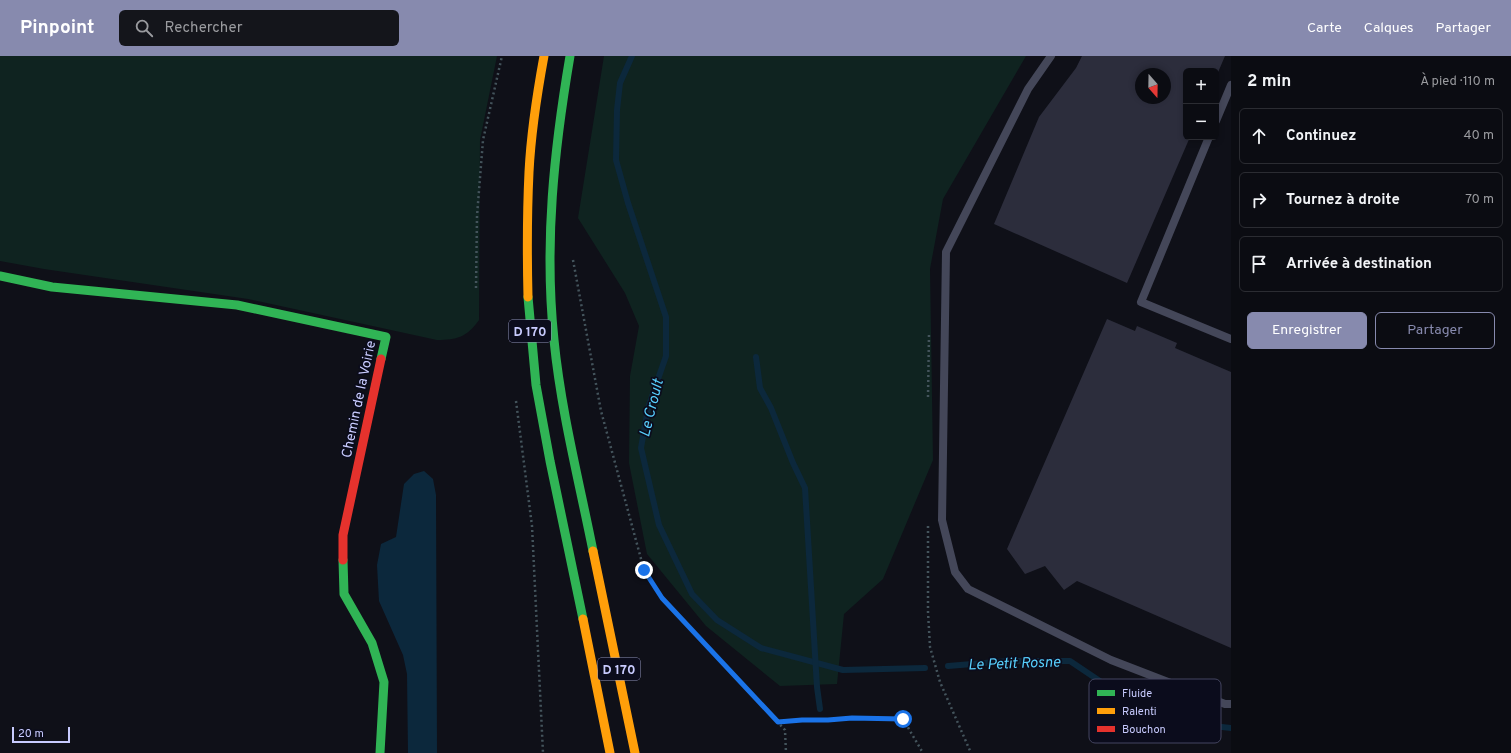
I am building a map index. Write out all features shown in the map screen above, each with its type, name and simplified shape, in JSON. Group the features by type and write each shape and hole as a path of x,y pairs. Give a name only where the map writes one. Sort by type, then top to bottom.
{"main road":[{"name":"D 170","path":"544,56 535,108 529,171 527,235 528,308 536,384 550,461 610,753"},
{"name":"D 170","path":"570,56 558,129 552,202 552,305 554,338 569,435 621,678 635,753"},
{"name":"Chemin de la Voirie","path":"0,276 52,287 237,305 386,337 343,535 344,594 372,643 384,682 380,753"}],"lane":[{"path":"1051,56 1028,89 946,252 942,520 955,572 968,589 1111,660 1160,679"},
{"path":"1219,114 1231,85"},
{"path":"1208,140 1141,302 1231,339"},
{"path":"1221,702 1231,704"}],"path":[{"path":"476,288 477,216 484,140 502,56"},
{"path":"572,262 602,411 644,570 662,598 785,730 786,753"},
{"path":"539,688 543,753"},
{"path":"778,722 852,718 903,719 923,753"}],"green space":[{"path":"0,56 497,56 480,140 479,320 466,334 456,338 437,340 248,299 44,269 0,261"},
{"path":"604,56 1026,56 943,199 930,269 933,460 883,579 844,614 837,684 780,686 706,626 647,554 629,463 630,376 639,326 625,293 578,218"}],"water":[{"path":"424,471 433,479 436,495 437,753 408,753 407,674 403,655 379,601 377,565 381,544 396,537 404,484 414,474"}],"building":[{"path":"1082,56 1225,56 1219,70 1219,68 1183,68 1183,140 1189,140 1127,283 994,224 1039,117 1076,68"},
{"path":"1107,319 1135,331 1137,326 1177,343 1175,348 1231,372 1231,648 1077,581 1064,590 1045,566 1025,574 1007,549"}],"waterway":[{"name":"Le Croult","path":"632,56 620,83 617,110 616,160 628,203 666,317 666,356 648,408 641,448 659,525 692,594 717,620 761,648 843,670 925,668"},
{"path":"756,357 760,388 771,408 793,463 805,488 817,687 820,709"},
{"name":"Le Petit Rosne","path":"948,666 1009,661 1070,661 1097,679"},
{"name":"Le Petit Rosne","path":"1221,727 1231,728"}],"traffic: fast":[{"path":"570,56 559,127 552,197 550,233 551,304 561,393 593,551"},
{"path":"0,276 52,287 237,305 386,337 381,359"},
{"path":"528,297 536,385 550,461 583,619"},
{"path":"343,560 344,594 372,643 384,682 380,753"}],"traffic: slow":[{"path":"528,297 527,250 530,157 544,56"},
{"path":"593,551 635,753"},
{"path":"583,619 610,753"}],"traffic: jam":[{"path":"343,560 343,535 381,359"}],"route":[{"path":"644,570 662,598 778,722 852,718 903,719"}]}
